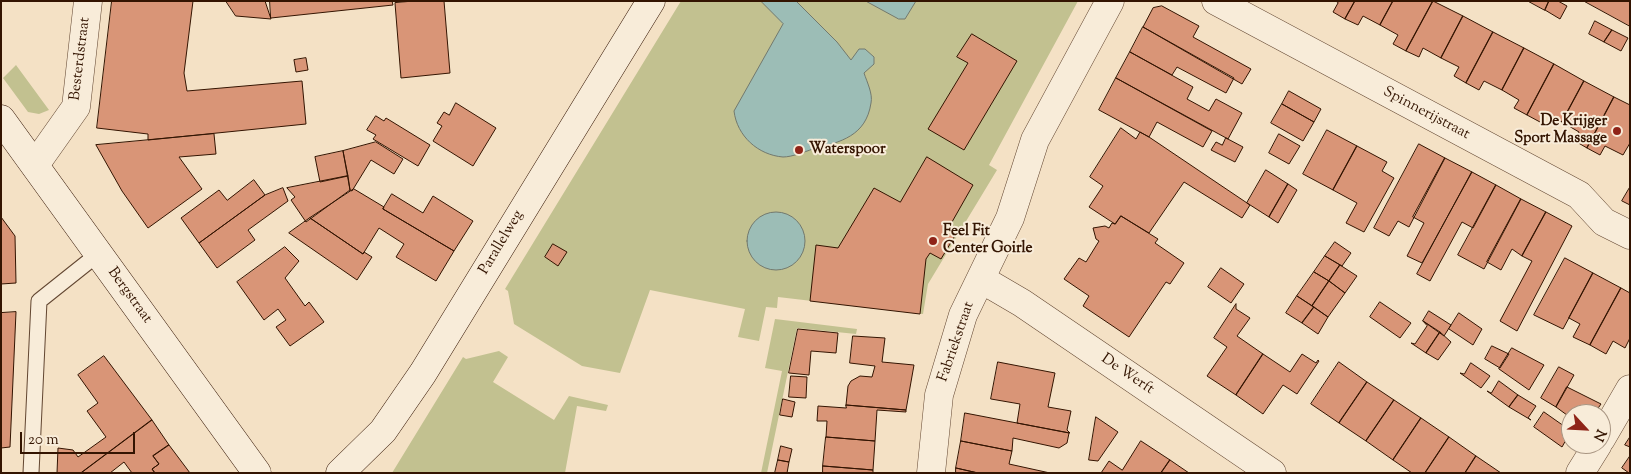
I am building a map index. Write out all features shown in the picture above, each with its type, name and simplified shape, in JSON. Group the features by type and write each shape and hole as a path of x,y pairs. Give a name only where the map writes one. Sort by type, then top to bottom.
{"street":[{"name":"Besterdstraat","path":"35,165 76,107 88,1"},
{"name":"Parallelweg","path":"340,473 383,431 423,373 651,1"},
{"name":"Fabriekstraat","path":"931,473 939,395 964,315 1010,218 1035,140 1110,1"},
{"name":"Spinnerijstraat","path":"1216,1 1579,195 1604,222 1630,235"},
{"name":"Bergstraat","path":"1,119 257,473"},
{"name":"De Werft","path":"981,279 1022,303 1272,473"},
{"path":"1611,422 1630,389"},
{"path":"1580,473 1592,454"}],"lane":[{"path":"31,473 39,301 98,254"}],"shaded area":[{"name":"Waterspoor","path":"681,1 1078,1 989,165 997,170 928,284 923,314 778,297 777,308 766,307 759,341 738,337 745,309 650,290 620,373 582,366 514,324 508,291 505,289"},
{"path":"16,65 49,110 39,114 28,112 3,78"},
{"path":"775,319 857,329 856,334 797,328 767,473 761,473 782,371 765,368"},
{"path":"499,351 508,357 493,382 554,420 569,396 608,405 606,411 577,406 565,473 392,473 463,357 466,359"}],"water":[{"path":"761,1 796,1 837,42 851,60 859,49 865,49 874,57 874,64 864,73 871,96 868,114 864,123 851,136 783,157 757,148 744,136 739,128 734,111 783,24"},
{"path":"866,1 916,1 905,19 899,19"},
{"path":"776,212 792,217 800,225 805,241 800,257 792,265 776,270 760,265 752,257 747,241 752,225 760,217"}],"building":[{"path":"112,1 193,1 184,73 187,91 302,81 306,124 148,140 148,134 97,128"},
{"path":"226,1 265,1 271,19 236,16"},
{"path":"270,1 392,1 393,5 271,18"},
{"path":"444,1 450,73 401,78 395,3"},
{"path":"1336,1 1355,1 1345,19 1333,12 1338,3"},
{"path":"1355,1 1393,1 1380,25 1363,16 1358,25 1345,19"},
{"path":"1393,1 1433,1 1406,51 1393,44 1398,35 1380,25"},
{"path":"1433,1 1463,16 1441,58 1423,48 1419,57 1406,51"},
{"path":"1528,1 1549,1 1545,10"},
{"path":"1549,1 1558,1 1567,6 1560,19 1545,10"},
{"path":"1584,1 1630,1 1630,26"},
{"path":"1162,6 1199,26 1193,37 1251,69 1242,84 1143,27 1153,8"},
{"path":"1463,16 1493,32 1466,83 1454,76 1459,67 1441,58"},
{"path":"1595,21 1612,30 1604,42 1589,34"},
{"path":"1143,27 1234,78 1226,93 1177,67 1172,75 1130,52"},
{"path":"1612,30 1628,38 1621,51 1604,42"},
{"path":"1493,32 1524,48 1502,90 1484,81 1479,90 1466,83"},
{"path":"972,34 1017,61 964,150 928,129 968,63 957,57"},
{"path":"1524,48 1554,64 1527,115 1514,108 1519,100 1502,90"},
{"path":"1130,52 1193,87 1187,99 1209,111 1216,99 1242,113 1228,139 1116,78"},
{"path":"306,58 308,70 296,72 294,60"},
{"path":"1554,64 1584,81 1562,122 1544,113 1540,122 1527,115"},
{"path":"1116,78 1212,131 1203,147 1157,122 1149,137 1099,110"},
{"path":"1584,81 1614,97 1587,148 1575,141 1579,132 1562,122"},
{"path":"1289,91 1321,109 1314,122 1282,104"},
{"path":"1614,97 1630,105 1630,143 1623,155 1605,146 1600,155 1587,148"},
{"path":"456,103 496,128 473,166 433,141 442,126 437,123 444,112 449,115"},
{"path":"1282,104 1314,122 1303,141 1271,123"},
{"path":"376,116 384,121 386,118 430,145 418,166 373,139 376,135 367,130"},
{"path":"1121,128 1136,139 1140,132 1149,137 1250,205 1242,218 1184,182 1149,233 1121,216 1115,224 1089,207 1103,186 1090,177"},
{"path":"1327,130 1357,146 1333,190 1303,174"},
{"path":"214,134 216,154 179,157 202,189 148,228 122,191 96,145"},
{"path":"1279,134 1300,146 1289,164 1269,153"},
{"path":"1226,138 1243,147 1235,162 1211,150 1216,142 1222,145"},
{"path":"376,142 403,159 394,174 371,160 352,191 350,190 343,151"},
{"path":"1419,144 1445,158 1409,227 1398,221 1389,236 1374,228"},
{"path":"1357,146 1387,162 1382,171 1394,178 1364,232 1346,223 1357,203 1333,190"},
{"path":"343,151 348,176 320,182 315,157"},
{"path":"927,157 973,185 948,229 956,234 941,259 930,253 926,259 920,314 810,301 816,245 838,248 874,188 900,202"},
{"path":"1445,158 1472,172 1422,263 1407,256 1424,223 1413,217"},
{"path":"1266,170 1288,184 1269,217 1247,203"},
{"path":"1472,172 1496,185 1473,228 1462,222 1430,281 1417,274"},
{"path":"348,176 350,190 306,222 291,200 295,197 287,188"},
{"path":"254,180 265,195 199,243 181,218 219,190 227,200"},
{"path":"1288,184 1297,190 1278,223 1269,217"},
{"path":"1496,185 1521,199 1484,269 1458,255"},
{"path":"1630,187 1630,205 1622,201"},
{"path":"283,188 288,201 248,230 255,240 217,268 199,243 265,195"},
{"path":"354,189 384,207 383,209 454,251 436,281 396,257 404,244 379,228 363,254 310,218"},
{"path":"392,194 423,213 433,196 473,221 454,251 383,209"},
{"path":"1521,199 1546,212 1522,256 1512,249 1501,270 1487,262"},
{"path":"1546,212 1572,226 1517,331 1500,321 1532,261 1522,256"},
{"path":"1121,216 1158,239 1155,243 1184,263 1170,284 1166,282 1129,337 1083,306 1089,296 1064,279 1079,258 1086,262 1099,241 1096,239 1093,228 1105,226 1109,228"},
{"path":"1,217 15,236 16,283 1,284"},
{"path":"310,218 363,254 364,252 372,257 357,280 289,233"},
{"path":"1335,242 1351,253 1342,266 1325,256"},
{"path":"553,244 567,252 558,266 545,257"},
{"path":"285,247 299,261 285,278 305,306 309,302 324,322 290,346 276,327 286,320 278,309 264,320 237,282"},
{"path":"1325,256 1340,265 1329,281 1314,272"},
{"path":"1565,258 1593,273 1563,329 1534,315"},
{"path":"1340,265 1357,276 1345,293 1329,281"},
{"path":"1221,268 1244,284 1231,303 1208,287"},
{"path":"1314,272 1329,281 1312,306 1297,296"},
{"path":"1593,273 1621,288 1590,345 1573,337 1580,324 1569,318"},
{"path":"1329,281 1345,293 1328,317 1312,306"},
{"path":"1621,288 1630,293 1630,338 1625,348 1613,341 1606,354 1590,345"},
{"path":"1297,296 1314,307 1302,323 1286,313"},
{"path":"1380,302 1411,323 1400,338 1370,317"},
{"path":"1236,304 1236,309 1250,318 1237,336 1263,354 1236,395 1207,376 1227,347 1214,338"},
{"path":"1314,307 1328,317 1318,334 1302,323"},
{"path":"1429,311 1451,325 1444,336 1423,321"},
{"path":"16,312 10,447 1,448 1,313"},
{"path":"1459,313 1482,329 1473,345 1449,329"},
{"path":"1423,321 1440,332 1426,353 1411,343 1415,344 1427,326"},
{"path":"798,329 838,333 836,353 811,351 809,375 789,373"},
{"path":"1440,332 1451,342 1438,360 1426,353"},
{"path":"853,336 885,338 882,362 914,365 906,410 846,405 848,386 851,381 860,376 872,377 875,366 850,363"},
{"path":"1492,346 1509,354 1500,368 1485,359"},
{"path":"1512,348 1544,365 1529,390 1499,369"},
{"path":"1263,354 1290,372 1302,354 1316,363 1319,361 1297,394 1283,385 1263,414 1236,395"},
{"path":"104,356 152,420 81,473 57,473 58,448 73,450 78,457 106,437 87,411 98,403 78,375"},
{"path":"998,362 1055,373 1048,407 1071,411 1067,430 1070,433 1017,423 1020,404 991,399"},
{"path":"1339,362 1367,382 1339,423 1311,404"},
{"path":"1471,363 1490,376 1481,388 1460,373 1464,374"},
{"path":"1559,367 1574,375 1556,407 1541,398"},
{"path":"791,376 807,377 806,398 789,397"},
{"path":"1499,381 1518,395 1509,407 1487,391 1491,393"},
{"path":"1367,382 1394,400 1366,441 1339,423"},
{"path":"1567,387 1601,404 1561,404 1561,411 1556,407"},
{"path":"1518,395 1536,406 1528,418 1531,420 1509,407"},
{"path":"783,399 795,402 792,417 780,415"},
{"path":"1394,400 1421,418 1393,460 1366,441"},
{"path":"846,405 906,410 906,412 877,410 875,441 826,437 827,421 817,421 818,406 846,408"},
{"path":"1544,412 1561,424 1561,446 1534,427"},
{"path":"965,413 1069,433 1067,443 1059,448 1013,438 1012,451 961,441"},
{"path":"1096,417 1118,432 1098,461 1089,460"},
{"path":"1421,418 1449,437 1425,473 1412,473 1393,460"},
{"path":"152,420 169,445 153,456 159,464 152,469 155,473 132,473 124,462 110,473 81,473"},
{"path":"826,437 875,441 873,470 823,466"},
{"path":"1449,437 1476,456 1465,473 1425,473"},
{"path":"1630,437 1630,447 1625,445"},
{"path":"961,441 1012,451 1009,464 1050,473 978,473 956,468"},
{"path":"1141,441 1170,460 1161,473 1101,473 1109,461 1122,470"},
{"path":"169,445 190,473 155,473 152,469 159,464 153,456"},
{"path":"781,446 792,449 789,462 778,460"},
{"path":"1476,456 1501,473 1465,473"},
{"path":"1630,456 1630,473 1629,473 1622,468"},
{"path":"778,460 789,462 787,473 775,473"},
{"path":"1170,460 1189,473 1161,473"},
{"path":"823,466 873,470 873,473 823,473"},
{"path":"956,468 978,473 956,473"}],"place":[{"name":"De Krijger Sport Massage","path":"1617,131"},
{"name":"Waterspoor","path":"799,150"},
{"name":"Feel Fit Center Goirle","path":"933,241"}]}
